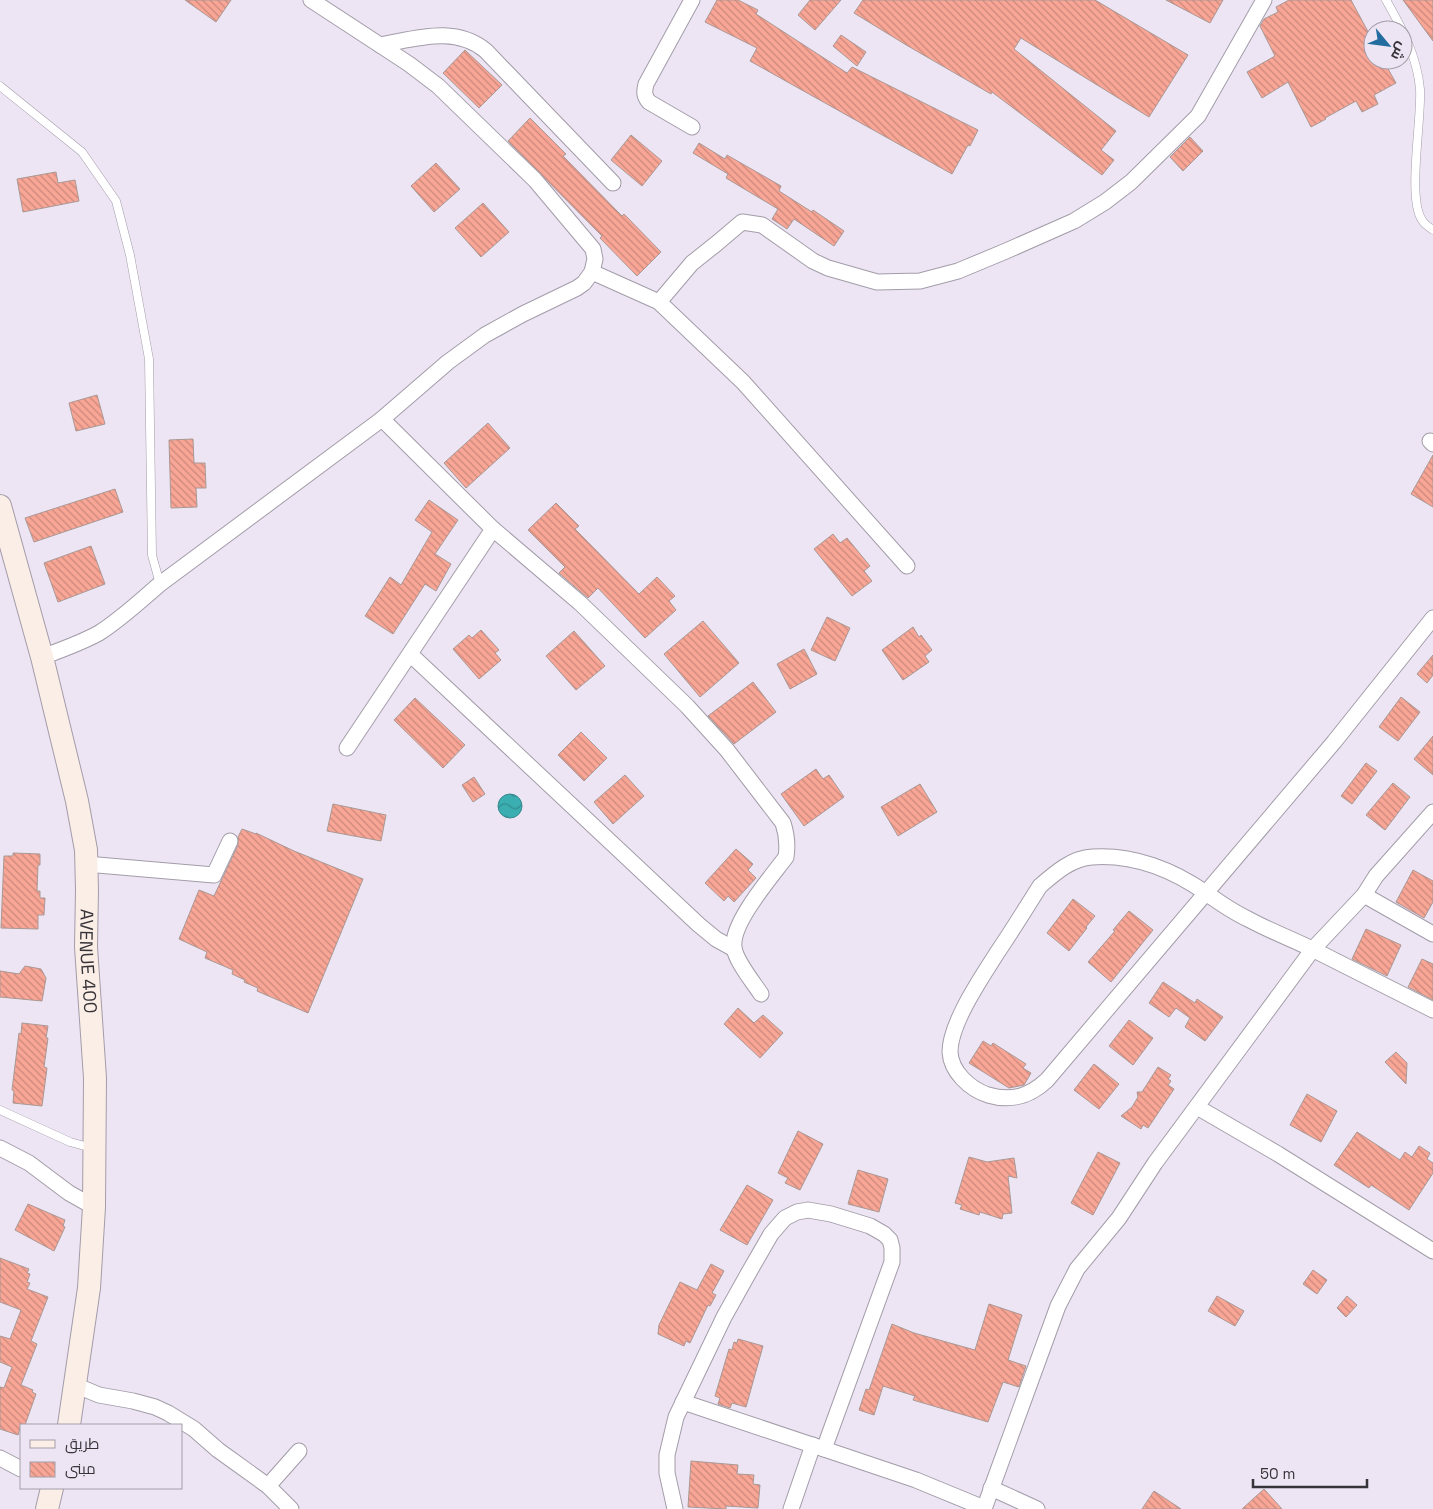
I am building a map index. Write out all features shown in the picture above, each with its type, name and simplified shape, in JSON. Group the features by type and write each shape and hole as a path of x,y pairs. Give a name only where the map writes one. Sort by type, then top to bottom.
{"main road":[{"name":"AVENUE 400","path":"0,506 42,658 77,802 88,890 86,947 95,1078 94,1208 88,1288 68,1424"},
{"path":"47,1509 52,1489"}],"street":[{"path":"42,658 101,631 160,584 382,419 448,362 485,335 522,314 577,288 584,283 592,272 595,259 592,249 535,180 438,86 409,64 311,0"},
{"path":"692,0 644,90 649,102 692,127"},
{"path":"659,302 692,263 742,222 762,225 813,261 828,268 877,282 920,281 958,271 1074,222 1131,182 1198,116 1264,0"},
{"path":"380,45 447,35 476,42 486,50 613,183"},
{"path":"592,272 659,302 742,382 907,566"},
{"path":"382,419 493,529 580,603 687,706 727,750 783,823 788,846 786,857 743,916 734,935 734,948 761,994"},
{"path":"347,748 493,529"},
{"path":"1433,618 1334,742 1205,892 1047,1080 1036,1090 1023,1096 1010,1098 994,1096 973,1088 956,1070 950,1051 952,1039 967,1000 1040,886 1056,872 1076,861 1090,857 1135,860 1162,868 1205,892 1223,906 1249,920 1313,949 1433,1010"},
{"path":"410,654 699,925 716,939 734,948"},
{"path":"684,1402 916,1480 984,1509 1065,1290 1082,1262 1119,1218 1155,1163 1313,949 1364,895 1376,876 1433,812"},
{"path":"86,864 214,875 230,841"},
{"path":"1364,895 1433,934"},
{"path":"1198,1107 1278,1154 1433,1251"},
{"path":"0,1148 29,1163 69,1193 94,1208"},
{"path":"675,1509 666,1473 667,1455 676,1417 724,1317 771,1234 785,1218 797,1212 808,1210 870,1226 890,1240 892,1255 886,1279 791,1509"},
{"path":"75,1385 99,1395 133,1401 168,1413 194,1429 218,1450 268,1486 292,1509"},
{"path":"268,1486 299,1451"},
{"path":"0,1458 20,1468"},
{"path":"991,1488 1038,1509"}],"lane":[{"path":"1386,0 1403,29 1414,59 1420,90 1415,198 1421,219 1433,230"},
{"path":"0,86 82,152 116,201 130,255 149,359 152,555 160,584"},
{"path":"0,1110 70,1142 94,1149"}],"water":[{"path":"510,794 519,797 522,806 519,815 510,818 501,815 498,806 501,797"}],"building":[{"path":"185,0 231,0 216,22"},
{"path":"717,0 738,0 758,10 756,14 847,73 852,67 978,130 952,174 750,61 757,48 705,22"},
{"path":"810,0 841,0 815,30 798,15"},
{"path":"863,0 1095,0 1188,55 1149,117 1021,38 1014,49 1116,131 1101,150 1114,160 1102,175 992,92 991,94 854,13"},
{"path":"1166,0 1223,0 1210,23"},
{"path":"1289,0 1351,0 1363,22 1363,70 1389,70 1396,83 1374,95 1378,104 1362,112 1356,101 1311,127 1288,82 1262,98 1247,72 1275,56 1260,26 1264,19 1278,12 1276,7"},
{"path":"1403,0 1433,0 1433,41"},
{"path":"841,35 866,52 857,66 833,46"},
{"path":"465,50 502,85 479,108 443,73"},
{"path":"530,118 566,154 563,156 622,216 624,214 661,252 637,276 600,238 602,236 508,141"},
{"path":"631,135 662,161 642,186 611,160"},
{"path":"1190,137 1203,151 1183,171 1170,157"},
{"path":"699,143 725,159 727,155 781,186 779,191 812,212 813,210 844,231 834,246 794,219 787,229 772,219 778,209 726,178 728,174 693,153"},
{"path":"436,163 460,189 434,212 411,186"},
{"path":"56,172 58,183 75,180 79,201 23,212 17,179"},
{"path":"483,203 509,232 481,257 455,228"},
{"path":"97,395 105,424 76,431 69,403"},
{"path":"488,423 510,448 466,488 444,463"},
{"path":"193,439 194,463 205,463 206,488 196,488 197,507 171,508 169,440"},
{"path":"1433,455 1433,507 1411,494"},
{"path":"115,489 123,512 34,542 25,518"},
{"path":"429,500 458,520 435,554 451,564 436,591 425,584 393,634 365,616 390,577 401,585 432,532 415,520"},
{"path":"556,503 579,526 575,529 639,594 657,577 675,596 669,601 676,610 645,638 598,588 588,598 559,573 565,567 528,530"},
{"path":"833,534 840,543 847,538 870,566 864,571 872,581 852,596 814,549"},
{"path":"91,546 105,584 58,602 44,563"},
{"path":"827,617 850,628 835,661 811,650"},
{"path":"703,621 739,663 700,697 664,654"},
{"path":"913,627 919,637 921,635 932,650 925,656 929,662 903,680 882,650"},
{"path":"481,630 499,650 495,653 501,660 479,679 453,649 469,635 472,638"},
{"path":"574,631 605,666 576,690 546,656"},
{"path":"804,649 817,674 790,689 777,664"},
{"path":"1433,655 1433,675 1427,683 1417,674"},
{"path":"753,682 776,712 734,744 708,716"},
{"path":"1401,697 1420,712 1398,741 1379,727"},
{"path":"415,698 465,745 443,768 394,720"},
{"path":"581,732 607,758 584,781 558,755"},
{"path":"1433,736 1433,775 1414,759"},
{"path":"1366,763 1377,771 1352,804 1341,796"},
{"path":"816,769 823,779 829,775 844,797 804,826 781,794"},
{"path":"625,775 644,796 613,824 594,802"},
{"path":"474,777 485,794 473,802 462,785"},
{"path":"1393,783 1410,797 1385,830 1366,815"},
{"path":"920,784 937,812 898,836 881,807"},
{"path":"333,804 386,815 381,841 327,831"},
{"path":"242,829 256,833 294,851 363,879 308,1013 257,991 258,988 232,974 233,970 205,958 207,952 179,939 199,890 214,896 238,845 238,837"},
{"path":"736,849 753,864 748,870 756,878 734,902 728,896 724,901 705,883"},
{"path":"13,853 40,854 37,891 40,891 40,898 45,898 44,915 38,915 38,929 1,928 4,856 13,856"},
{"path":"1413,870 1433,881 1433,902 1424,918 1396,902"},
{"path":"1073,899 1095,916 1069,951 1047,933"},
{"path":"1129,911 1153,930 1111,982 1088,962 1115,931 1113,930"},
{"path":"1366,929 1401,945 1387,976 1352,959"},
{"path":"1422,959 1433,964 1433,1000 1408,987"},
{"path":"25,966 41,969 46,978 42,1001 0,997 0,971 19,974"},
{"path":"1163,982 1195,1003 1197,999 1223,1017 1205,1041 1185,1027 1190,1018 1176,1008 1169,1017 1149,1003"},
{"path":"738,1008 754,1023 763,1015 783,1033 760,1058 724,1024"},
{"path":"1129,1020 1153,1038 1133,1065 1109,1046"},
{"path":"22,1023 48,1026 44,1067 47,1068 42,1106 13,1103 14,1091 12,1090"},
{"path":"983,1041 991,1046 993,1043 1026,1064 1023,1068 1031,1073 1024,1085 1009,1088 969,1063"},
{"path":"1396,1052 1407,1063 1406,1084 1385,1062"},
{"path":"1094,1064 1119,1084 1099,1109 1074,1090"},
{"path":"1158,1067 1171,1075 1168,1079 1171,1081 1168,1085 1174,1089 1148,1128 1143,1125 1141,1129 1121,1116 1132,1107 1138,1097 1137,1092 1142,1092"},
{"path":"1307,1094 1337,1111 1321,1142 1290,1125"},
{"path":"798,1131 823,1144 800,1190 785,1183 788,1178 778,1173"},
{"path":"1357,1132 1400,1160 1405,1152 1412,1157 1419,1146 1430,1153 1427,1159 1433,1163 1433,1173 1409,1210 1371,1185 1369,1188 1334,1165"},
{"path":"1098,1152 1120,1163 1093,1215 1071,1203"},
{"path":"969,1157 987,1162 1014,1158 1017,1178 1008,1176 1012,1213 1003,1214 1002,1219 980,1212 979,1215 960,1209 962,1205 955,1203"},
{"path":"858,1170 888,1179 879,1212 848,1204"},
{"path":"747,1185 773,1200 747,1245 720,1230"},
{"path":"28,1204 65,1220 63,1226 65,1227 54,1251 15,1230"},
{"path":"0,1258 29,1269 27,1273 30,1274 27,1282 30,1283 27,1289 48,1297 31,1341 37,1344 21,1385 33,1390 32,1392 36,1394 25,1424 20,1424 18,1435 0,1429 0,1387 4,1388 12,1367 0,1362 0,1336 10,1339 21,1310 0,1302"},
{"path":"711,1264 724,1271 712,1293 716,1295 710,1306 708,1305 690,1343 686,1341 684,1346 658,1334 659,1325 680,1282 697,1290"},
{"path":"1313,1270 1327,1280 1317,1294 1303,1284"},
{"path":"1217,1296 1244,1311 1235,1326 1208,1311"},
{"path":"1347,1296 1357,1305 1346,1317 1337,1308"},
{"path":"989,1304 1022,1315 1008,1360 1026,1366 1019,1387 1003,1382 988,1422 913,1400 915,1396 883,1386 874,1415 859,1410 866,1389 869,1390 892,1324 914,1333 975,1350"},
{"path":"738,1339 763,1346 746,1407 732,1403 730,1408 718,1404 720,1398 715,1396 729,1349 732,1350 734,1342 737,1343"},
{"path":"691,1461 738,1465 737,1474 754,1475 753,1484 760,1485 758,1508 726,1506 726,1509 688,1507"},
{"path":"1264,1489 1282,1509 1242,1509"},
{"path":"1154,1491 1181,1509 1142,1509"}]}
